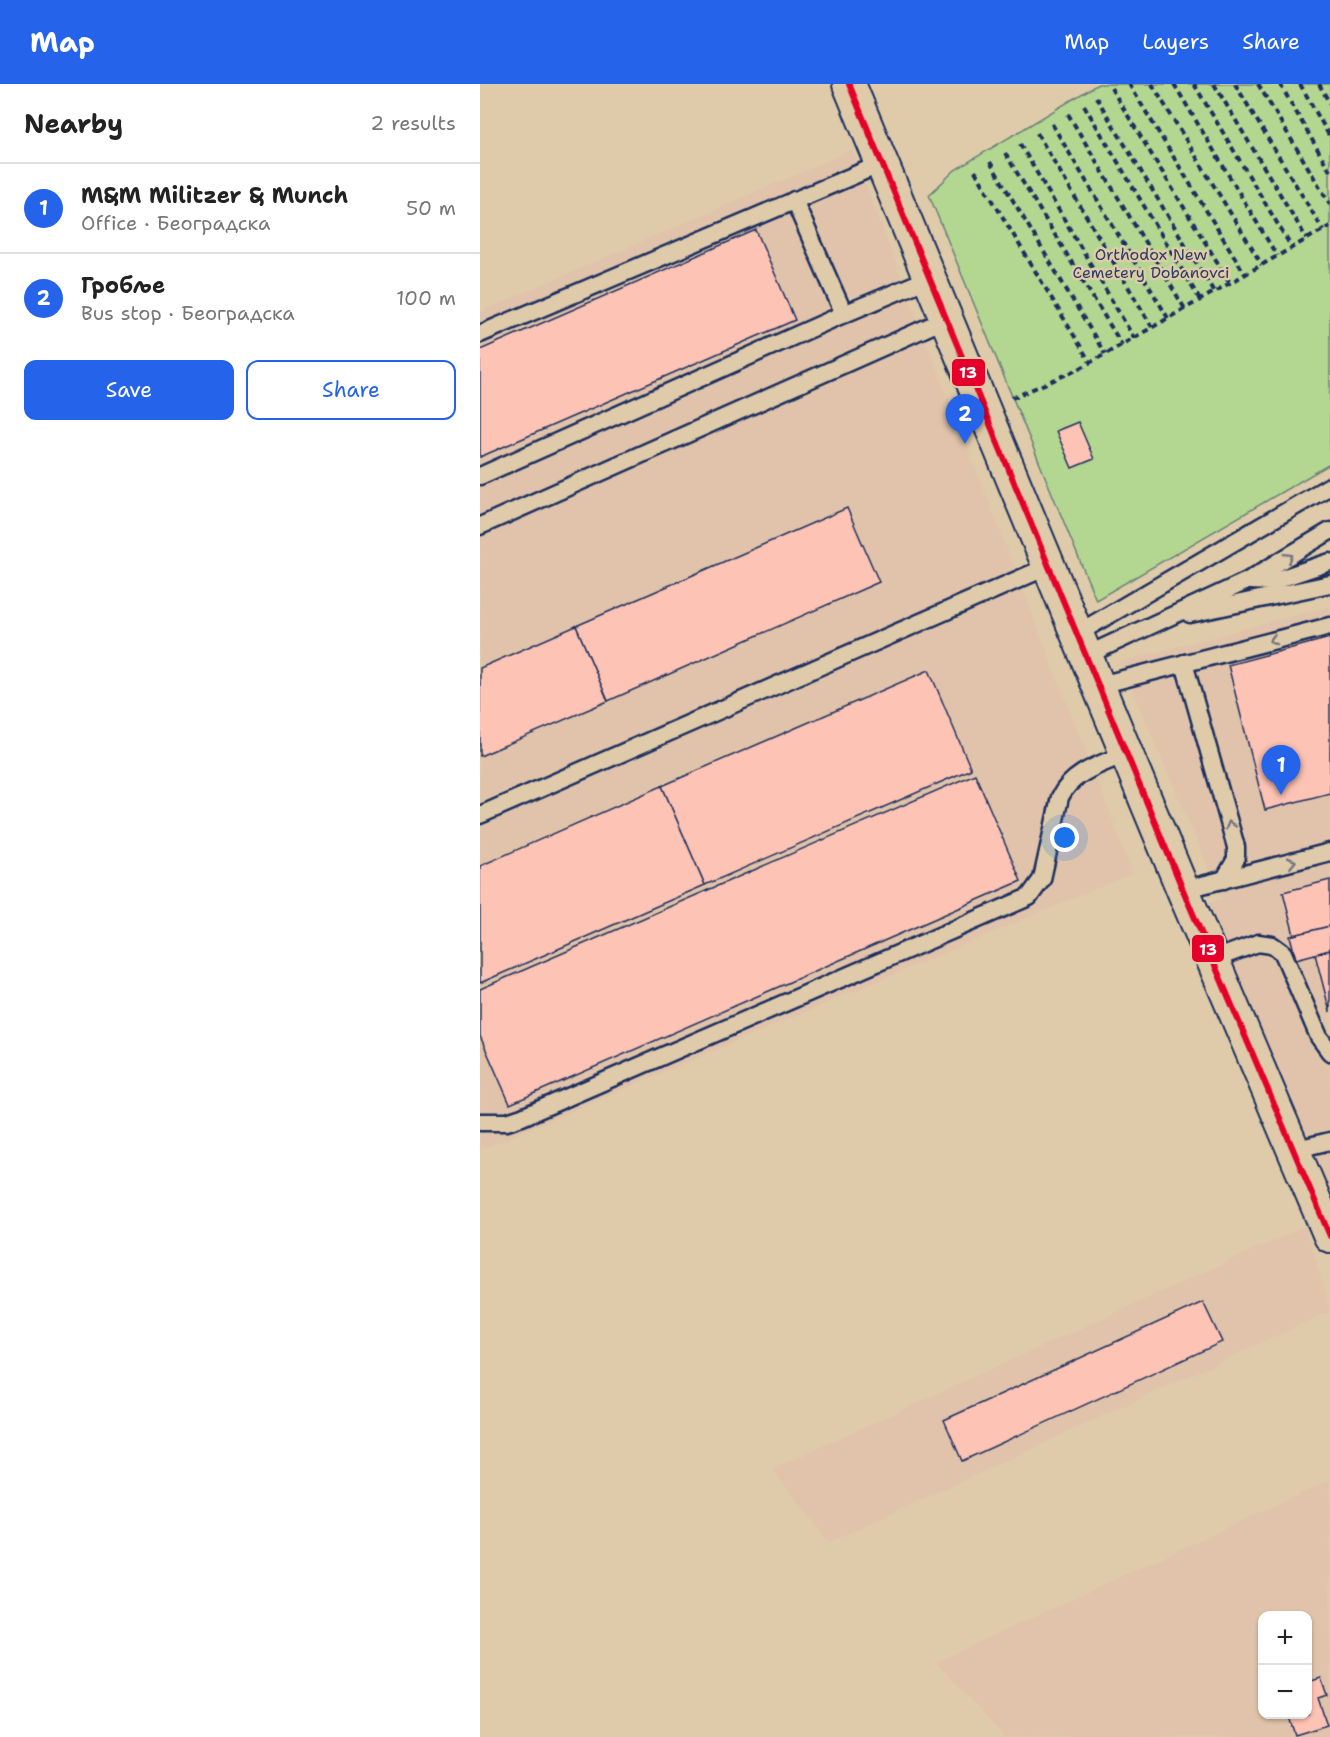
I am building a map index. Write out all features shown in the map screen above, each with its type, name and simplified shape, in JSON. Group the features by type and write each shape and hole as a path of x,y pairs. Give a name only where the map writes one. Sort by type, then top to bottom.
{"street":[{"path":"849,84 1100,685 1212,960 1330,1236"}],"lane":[{"path":"480,334 883,163"},
{"path":"794,200 844,314"},
{"path":"480,476 930,278"},
{"path":"480,526 946,319"},
{"path":"1082,644 1330,486"},
{"path":"1164,619 1268,570 1330,531"},
{"path":"1247,580 1270,582 1330,562"},
{"path":"480,815 1049,566"},
{"path":"1082,644 1164,619 1330,584"},
{"path":"1100,685 1330,626"},
{"path":"1184,663 1236,848 1236,859 1224,879"},
{"path":"480,1122 507,1122 522,1117 1029,897 1042,879 1060,797 1065,788 1080,775 1128,753"},
{"path":"1183,890 1330,852"},
{"path":"1212,960 1258,942 1272,945 1283,953 1319,1036 1330,1052"},
{"path":"1293,1150 1330,1141"}],"path":[{"path":"1129,84 1245,274"},
{"path":"1152,84 1262,265"},
{"path":"1174,84 1277,256"},
{"path":"1194,84 1292,248"},
{"path":"1214,84 1307,239"},
{"path":"1235,84 1323,230"},
{"path":"1258,84 1330,204"},
{"path":"1280,84 1330,171"},
{"path":"1300,84 1330,137"},
{"path":"1319,84 1330,104"},
{"path":"1111,88 1230,283"},
{"path":"1096,98 1214,292"},
{"path":"1084,105 1200,300"},
{"path":"1068,114 1185,309"},
{"path":"1052,124 1168,318"},
{"path":"1037,134 1152,327"},
{"path":"1020,144 1134,338"},
{"path":"1005,153 1122,345"},
{"path":"990,162 1105,354"},
{"path":"975,171 1090,362"},
{"path":"984,411 1122,345 1330,226"}],"shaded area":[{"path":"852,150 1133,873 480,1150 480,312"},
{"path":"1330,606 1330,1191 1206,903 1222,899 1120,662"},
{"path":"1306,1226 1330,1311 829,1542 772,1469"},
{"path":"1330,1480 1330,1737 1004,1737 936,1662"}],"green space":[{"name":"Orthodox New Cemetery Dobanovci","path":"1098,84 1330,84 1330,464 1096,600 929,195 955,170"}],"building":[{"path":"756,230 795,320 480,457 480,350"},
{"path":"1078,422 1094,459 1072,468 1056,431"},
{"path":"847,508 879,582 608,701 576,626"},
{"path":"576,626 608,701 480,756 480,668"},
{"path":"1330,638 1330,793 1265,810 1228,665"},
{"path":"929,670 971,769 705,885 662,786"},
{"path":"975,774 1021,881 510,1104 480,1036 480,989"},
{"path":"662,786 705,885 480,983 480,866"},
{"path":"1330,880 1330,926 1294,935 1283,892"},
{"path":"1330,926 1330,950 1296,959 1290,936"},
{"path":"1330,950 1330,1012 1315,954"},
{"path":"1203,1302 1222,1342 962,1461 944,1420"},
{"path":"1321,1678 1327,1695 1318,1698 1327,1725 1295,1735 1290,1719 1312,1719 1312,1681"}],"transit line":[{"name":"13","path":"849,84 1183,890 1330,1236"}],"place":[{"name":"Гробље","path":"965,444"},
{"name":"M&M Militzer & Munch","path":"1281,795"}]}
